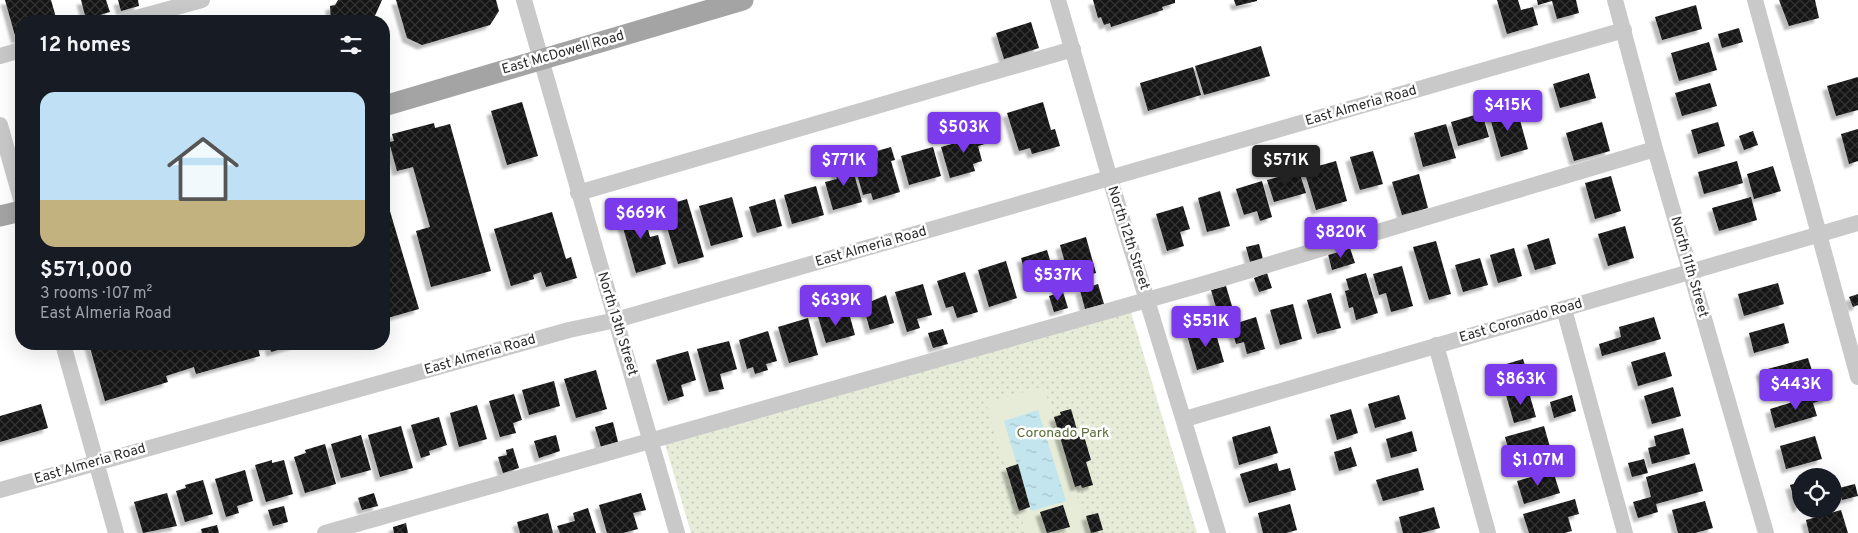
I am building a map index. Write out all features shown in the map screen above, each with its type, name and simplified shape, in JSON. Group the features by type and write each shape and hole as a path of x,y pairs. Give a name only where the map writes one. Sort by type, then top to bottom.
{"main road":[{"name":"East McDowell Road","path":"390,104 743,0"},
{"path":"0,216 15,212"}],"street":[{"path":"148,15 202,0"},
{"name":"North 13th Street","path":"524,0 578,193 652,440 677,533"},
{"name":"North 12th Street","path":"1058,0 1110,179 1185,419 1218,533"},
{"name":"North 11th Street","path":"1615,0 1655,149 1766,533"},
{"path":"1755,0 1858,377"},
{"name":"East Almeria Road","path":"0,490 96,461 569,330 616,320 1624,30"},
{"path":"578,193 1073,49"},
{"path":"0,56 15,52"},
{"path":"0,125 15,178"},
{"path":"325,533 1207,283 1655,149"},
{"name":"East Coronado Road","path":"1185,419 1858,222"},
{"path":"1564,308 1625,533"},
{"path":"1436,345 1488,533"},
{"path":"64,350 116,533"}],"green space":[{"name":"Coronado Park","path":"1130,309 1197,533 691,533 665,444"},
{"path":"1044,386 1081,509 1086,516 1092,533 1026,533 986,403"}],"water":[{"path":"1038,410 1066,501 1031,511 1004,421"}],"building":[{"path":"5,0 51,0 55,15 15,15 15,35"},
{"path":"81,0 106,0 110,12 100,15 85,15"},
{"path":"118,0 138,0 139,6 121,11"},
{"path":"338,0 382,0 375,15 331,15 330,6 335,5"},
{"path":"396,0 496,0 499,11 490,25 422,45 407,38"},
{"path":"1093,0 1175,0 1175,3 1162,7 1163,10 1111,27 1110,23 1104,25 1101,17 1098,18"},
{"path":"1234,0 1257,0 1257,1 1236,6"},
{"path":"1497,0 1518,0 1521,10 1533,7 1538,25 1507,34"},
{"path":"1537,0 1576,0 1579,13 1557,19 1552,1 1538,5"},
{"path":"1779,0 1815,0 1819,18 1789,26"},
{"path":"1696,5 1702,29 1662,40 1655,17"},
{"path":"1031,22 1039,48 1004,59 996,33"},
{"path":"1739,28 1743,42 1722,48 1718,34"},
{"path":"1709,42 1717,70 1679,81 1671,53"},
{"path":"1261,46 1270,76 1204,95 1195,66"},
{"path":"1193,67 1201,95 1148,111 1140,83"},
{"path":"1589,73 1596,98 1560,108 1553,84"},
{"path":"1858,77 1858,110 1836,116 1827,86"},
{"path":"1710,83 1717,106 1682,116 1675,93"},
{"path":"522,102 538,156 507,165 491,111"},
{"path":"1043,102 1051,130 1055,129 1060,146 1032,154 1030,148 1019,151 1007,113"},
{"path":"1516,106 1528,149 1501,157 1489,114"},
{"path":"1482,113 1489,137 1458,146 1451,122"},
{"path":"1602,122 1610,151 1574,161 1566,133"},
{"path":"1718,122 1725,146 1698,154 1691,130"},
{"path":"434,123 435,128 450,124 491,271 431,287 416,231 430,227 413,167 397,171 390,146 390,142 394,141 392,134"},
{"path":"1446,124 1456,158 1423,167 1414,133"},
{"path":"981,129 985,144 978,146 982,161 973,164 975,171 950,178 941,147 963,141 962,134"},
{"path":"1858,129 1858,161 1849,164 1841,134"},
{"path":"1753,131 1758,145 1744,150 1739,136"},
{"path":"891,147 895,160 891,161 900,192 873,200 871,193 863,195 854,164 878,157 877,151"},
{"path":"933,147 941,176 909,185 901,156"},
{"path":"1373,151 1383,184 1360,190 1350,157"},
{"path":"850,160 862,202 833,210 825,182 837,179 833,165"},
{"path":"1336,161 1347,201 1316,210 1304,170"},
{"path":"1737,161 1743,183 1704,194 1698,172"},
{"path":"1773,166 1781,191 1754,199 1747,174"},
{"path":"1299,171 1306,193 1274,202 1267,180"},
{"path":"1419,174 1428,208 1402,215 1392,182"},
{"path":"1611,176 1621,211 1595,219 1585,183"},
{"path":"1262,181 1272,217 1260,221 1257,211 1244,215 1236,189"},
{"path":"816,186 824,215 792,224 784,195"},
{"path":"1220,191 1230,226 1207,232 1198,198"},
{"path":"732,197 743,237 711,246 699,206"},
{"path":"1751,197 1757,220 1719,231 1712,208"},
{"path":"687,199 704,257 678,264 663,214 659,215 656,208"},
{"path":"775,199 782,226 757,233 749,207"},
{"path":"641,204 650,237 658,235 666,264 636,273 618,210"},
{"path":"1183,206 1190,229 1180,232 1184,246 1167,251 1156,214"},
{"path":"390,211 419,309 390,317"},
{"path":"552,212 566,259 571,257 577,278 546,287 541,272 533,275 534,279 511,286 494,229"},
{"path":"1625,226 1634,258 1608,266 1598,234"},
{"path":"1086,237 1096,273 1070,281 1060,245"},
{"path":"1549,238 1556,264 1535,270 1527,245"},
{"path":"1436,241 1451,294 1429,300 1413,247"},
{"path":"1259,244 1263,259 1250,262 1246,247"},
{"path":"1350,248 1355,263 1332,270 1328,254"},
{"path":"1514,248 1522,276 1498,283 1490,255"},
{"path":"1047,250 1055,277 1047,279 1045,275 1027,280 1021,258"},
{"path":"1480,258 1488,285 1463,292 1455,265"},
{"path":"1006,261 1017,298 989,307 978,270"},
{"path":"1402,266 1413,306 1391,312 1386,293 1379,295 1373,274"},
{"path":"965,272 978,312 957,318 953,306 946,308 937,281"},
{"path":"1267,273 1272,288 1259,292 1254,278"},
{"path":"1366,273 1378,313 1356,320 1353,307 1349,308 1345,291 1349,290 1346,279"},
{"path":"1778,283 1784,304 1744,316 1738,294"},
{"path":"923,284 932,315 917,319 920,328 907,332 895,292"},
{"path":"1098,284 1104,304 1085,309 1080,290"},
{"path":"1226,286 1237,323 1256,317 1265,349 1247,354 1244,342 1236,344 1231,326 1222,328 1211,290"},
{"path":"1063,292 1068,308 1054,312 1049,296"},
{"path":"1331,293 1341,328 1317,334 1307,300"},
{"path":"1858,294 1858,305 1853,307 1849,297"},
{"path":"886,295 894,323 870,330 863,305"},
{"path":"1293,304 1302,339 1280,345 1270,310"},
{"path":"839,311 840,315 849,313 855,335 826,343 818,317"},
{"path":"1654,317 1661,339 1602,356 1599,344 1621,337 1619,327"},
{"path":"808,318 818,355 789,363 778,327"},
{"path":"1784,323 1789,343 1754,353 1749,333"},
{"path":"1214,327 1224,362 1197,370 1187,335"},
{"path":"943,329 948,344 933,348 928,333"},
{"path":"768,331 777,361 766,364 768,370 755,374 753,367 747,369 739,340"},
{"path":"729,341 737,369 720,374 724,389 709,392 697,349"},
{"path":"91,350 258,350 260,356 196,374 194,367 166,376 168,382 105,401"},
{"path":"688,351 696,380 681,385 684,396 668,401 656,360"},
{"path":"1665,352 1672,376 1638,386 1631,362"},
{"path":"1808,358 1814,377 1766,391 1760,371"},
{"path":"1523,359 1529,378 1495,387 1490,369"},
{"path":"596,370 607,409 576,418 564,379"},
{"path":"554,381 560,406 529,415 522,390"},
{"path":"1673,387 1681,416 1652,424 1644,396"},
{"path":"1528,389 1536,417 1514,423 1506,395"},
{"path":"1827,392 1828,398 1813,403 1817,416 1775,428 1770,409"},
{"path":"514,394 522,420 513,423 516,433 500,437 489,401"},
{"path":"1399,395 1406,419 1375,428 1368,404"},
{"path":"1572,395 1576,411 1554,418 1550,402"},
{"path":"41,404 48,428 0,442 0,416"},
{"path":"477,405 487,439 459,447 450,413"},
{"path":"1071,409 1079,437 1084,436 1091,460 1086,462 1093,485 1082,488 1081,485 1075,487 1054,417 1061,415 1060,412"},
{"path":"1351,409 1358,433 1337,440 1330,415"},
{"path":"439,417 447,445 429,451 430,455 421,458 411,425"},
{"path":"613,422 618,442 601,447 595,427"},
{"path":"401,426 413,468 380,477 368,435"},
{"path":"1270,426 1278,453 1239,465 1232,437"},
{"path":"1544,426 1552,454 1513,465 1505,437"},
{"path":"1683,428 1690,454 1652,464 1648,448 1656,446 1654,436"},
{"path":"1412,431 1417,451 1391,458 1386,439"},
{"path":"361,435 371,470 341,478 331,444"},
{"path":"556,435 560,451 539,458 534,441"},
{"path":"1815,436 1822,459 1786,469 1780,446"},
{"path":"325,444 336,484 305,493 294,457 306,453 305,450"},
{"path":"1351,447 1357,466 1339,471 1334,452"},
{"path":"513,448 519,468 503,473 498,457 507,455 506,450"},
{"path":"1644,459 1648,473 1632,477 1628,463"},
{"path":"272,460 272,463 284,460 293,494 266,502 255,465"},
{"path":"1277,463 1279,471 1290,468 1296,490 1249,503 1240,474"},
{"path":"1695,463 1703,491 1656,504 1658,512 1638,518 1633,502 1651,497 1646,477"},
{"path":"1018,464 1030,507 1019,511 1006,468"},
{"path":"1418,468 1424,490 1383,501 1376,480"},
{"path":"245,470 253,501 237,506 239,513 226,517 215,479"},
{"path":"1553,471 1560,493 1524,504 1517,481"},
{"path":"203,480 213,514 185,522 176,491 186,488 185,485"},
{"path":"1855,484 1858,496 1842,500 1842,487"},
{"path":"167,493 177,526 143,533 134,502"},
{"path":"374,493 378,506 362,510 358,498"},
{"path":"641,493 646,510 633,513 638,529 623,533 607,533 599,505"},
{"path":"1575,499 1579,514 1568,517 1572,531 1564,533 1529,533 1523,514"},
{"path":"1705,501 1713,528 1695,533 1678,533 1672,510"},
{"path":"1290,504 1297,530 1286,533 1263,533 1258,513"},
{"path":"1063,505 1070,527 1047,533 1040,512"},
{"path":"284,506 288,522 273,526 268,510"},
{"path":"1434,507 1440,528 1421,533 1403,533 1399,517"},
{"path":"588,508 596,533 560,533 557,526 575,521 573,513"},
{"path":"548,513 553,533 520,533 517,522"},
{"path":"1098,513 1103,530 1091,533 1086,516"},
{"path":"1842,513 1848,533 1809,533 1806,520 1813,518 1842,518"},
{"path":"406,523 408,533 394,533 393,527"},
{"path":"217,525 219,533 202,533 201,529"}]}
